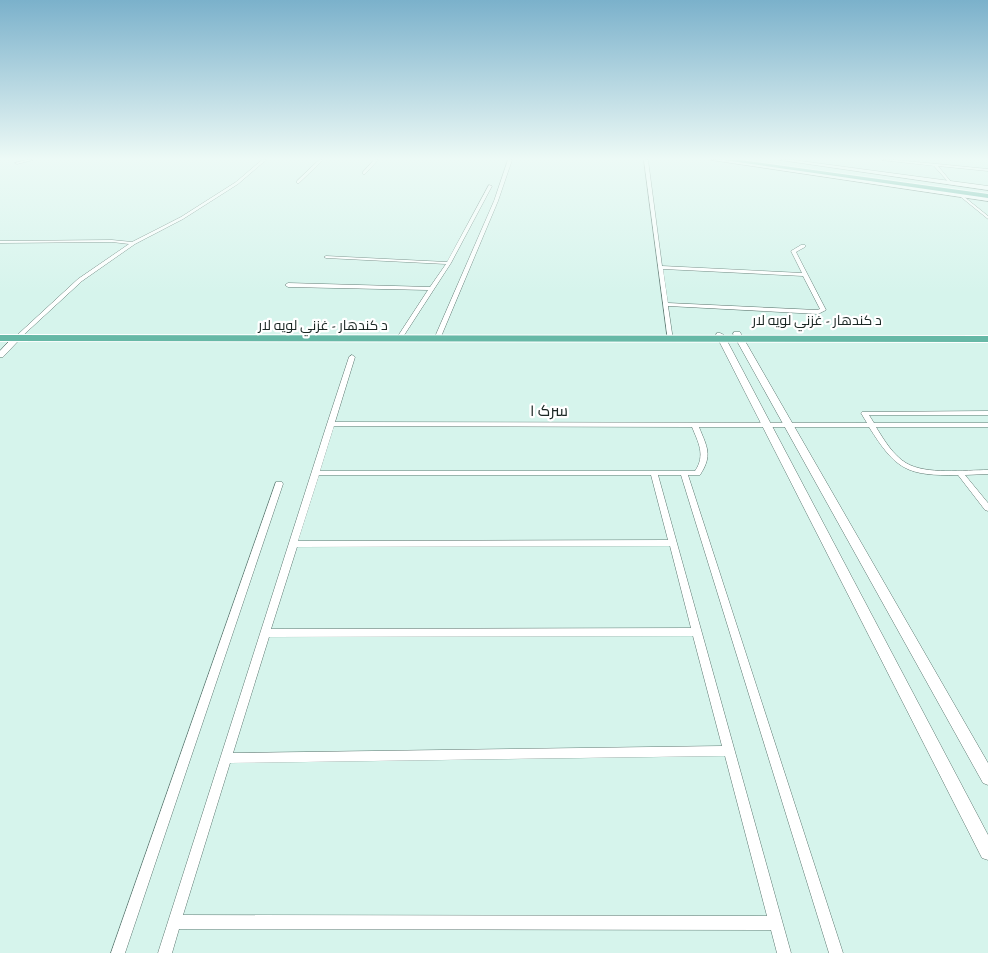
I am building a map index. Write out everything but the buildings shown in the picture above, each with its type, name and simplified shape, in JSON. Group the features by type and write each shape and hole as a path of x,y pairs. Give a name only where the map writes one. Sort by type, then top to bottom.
{"highway":[{"name":"د کندهار - غزني لويه لار","path":"0,338 437,339 988,334"},
{"name":"د کندهار - غزني لويه لار","path":"739,337 988,340"}],"street":[{"path":"0,355 80,280 133,243 182,218 203,204"},
{"path":"399,339 449,262 480,204"},
{"path":"437,339 495,204"},
{"path":"652,204 670,338"},
{"path":"972,204 988,218"},
{"path":"0,242 112,241 133,243"},
{"path":"666,304 818,312 823,310 793,251 803,246"},
{"path":"326,258 449,262"},
{"path":"661,267 805,275"},
{"path":"288,285 432,288"},
{"path":"721,337 988,852"},
{"path":"739,337 988,778"},
{"path":"165,953 352,357"},
{"path":"988,413 864,413 895,458 904,465 927,471 988,472"},
{"name":"سرک ۱","path":"330,424 988,425"},
{"path":"316,473 697,473 704,464 706,454 694,424"},
{"path":"959,472 988,508"},
{"path":"654,473 784,953"},
{"path":"684,473 836,953"},
{"path":"118,953 279,484"},
{"path":"293,544 673,543"},
{"path":"265,633 697,632"},
{"path":"226,758 729,751"},
{"path":"175,922 776,923"}]}
